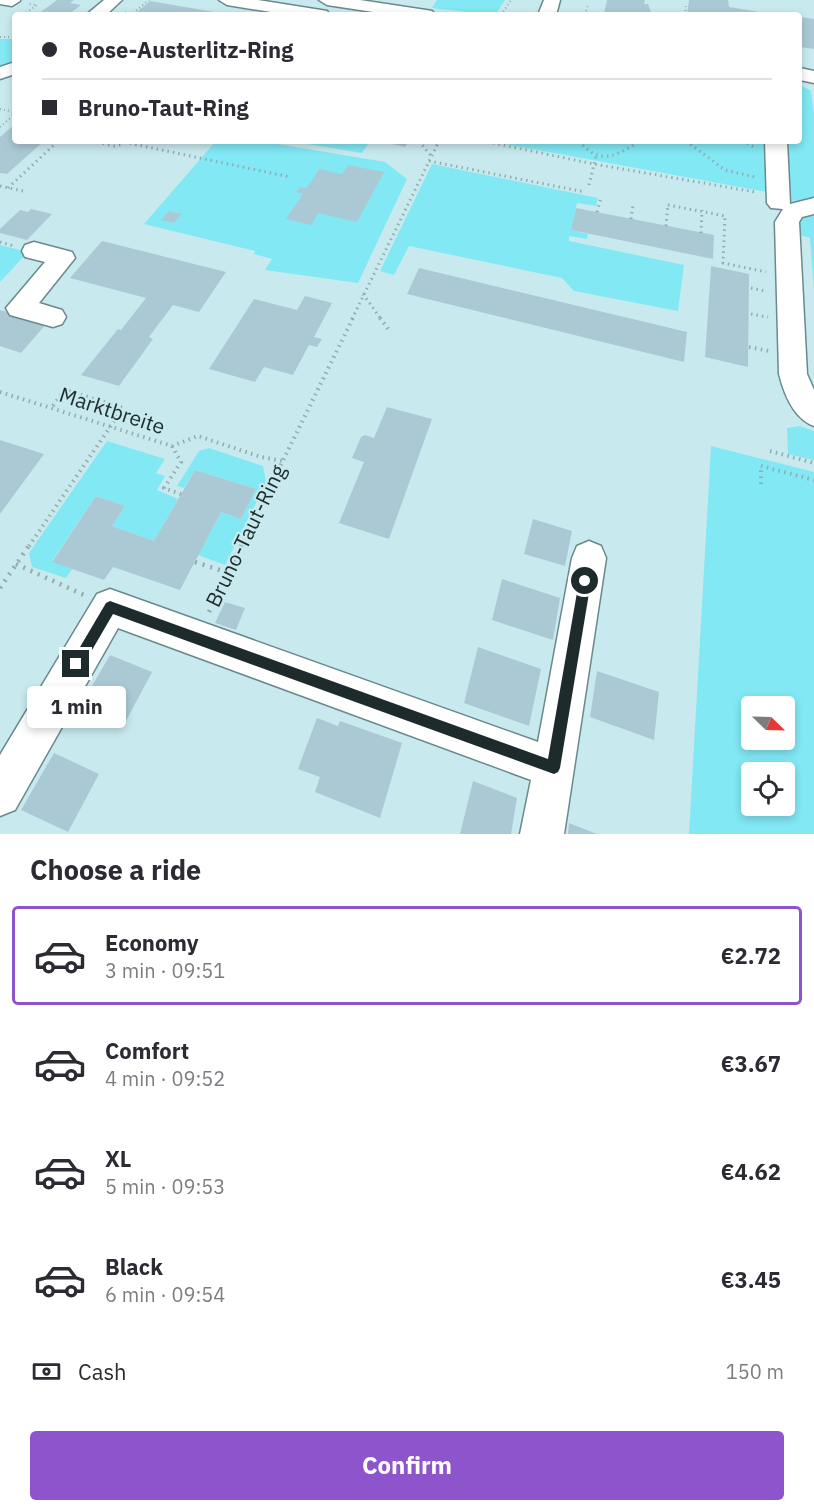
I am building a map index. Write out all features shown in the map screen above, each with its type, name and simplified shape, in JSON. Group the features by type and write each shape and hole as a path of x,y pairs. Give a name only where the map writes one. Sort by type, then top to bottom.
{"street":[{"path":"99,12 114,0"},
{"path":"227,0 302,12"},
{"path":"327,0 406,12"},
{"path":"776,144 778,191"},
{"path":"814,206 794,212 787,222 793,374 797,389 814,413"},
{"path":"34,251 63,258 19,308 52,317"},
{"path":"542,834 589,558"},
{"path":"0,795 110,607 554,768"}],"path":[{"path":"136,12 149,0"},
{"path":"685,12 686,4"},
{"path":"586,12 588,5"},
{"path":"0,127 12,116"},
{"path":"8,188 55,144"},
{"path":"105,144 114,146 123,144"},
{"path":"133,144 290,177"},
{"path":"421,144 430,159 585,192"},
{"name":"Bruno-Taut-Ring","path":"195,639 437,144"},
{"path":"503,144 594,164 778,191"},
{"path":"581,144 585,150 596,156 607,158 618,155 635,144"},
{"path":"690,144 715,165 727,171 752,177 778,191"},
{"path":"589,184 596,156"},
{"path":"0,186 23,191"},
{"path":"597,212 601,198"},
{"path":"666,226 668,204 725,216 723,263 768,273"},
{"path":"631,219 633,205"},
{"path":"701,233 702,210"},
{"path":"363,294 389,330"},
{"path":"0,588 123,408 65,390 52,407"},
{"name":"Marktbreite","path":"0,392 172,446 198,436 261,457 283,461"},
{"path":"172,446 181,462 164,488 181,494"},
{"path":"770,451 814,463"},
{"path":"761,484 761,466 814,480"},
{"path":"195,562 229,573"},
{"path":"16,564 110,607"}],"shaded area":[{"path":"437,0 505,0 497,12 432,8"},
{"path":"0,39 12,39 12,63 0,67"},
{"path":"802,86 811,91 814,114 814,199 790,201 772,193 505,144 802,144"},
{"path":"213,144 278,144 385,162 407,179 358,283 265,270 272,259 254,254 255,251 144,224"},
{"path":"307,144 368,144 362,153"},
{"path":"432,164 598,198 596,206 577,203 571,230 588,234 587,239 569,236 569,241 684,265 678,311 574,291 562,278 409,246 394,275 380,271"},
{"path":"814,212 814,290 810,238 795,234 796,223 802,217"},
{"path":"0,245 28,252 0,282"},
{"path":"800,426 814,431 814,460 788,454 787,428"},
{"path":"107,441 165,459 156,473 165,476 157,490 178,499 154,541 112,526 125,506 96,496 52,561 72,569 66,578 32,567 29,553"},
{"path":"711,446 814,472 814,834 689,834"},
{"path":"209,448 263,466 266,483 225,565 198,555 221,512 241,519 256,489 195,470 184,488 177,486 199,451"}],"building":[{"path":"57,0 74,0 70,3 81,5 72,12 41,12"},
{"path":"607,0 645,0 644,4 648,4 651,12 604,12"},
{"path":"689,0 728,0 729,7 759,12 687,12"},
{"path":"150,1 214,12 137,12"},
{"path":"802,17 814,19 814,49 802,47"},
{"path":"12,127 12,144 41,144 7,174 0,173 0,137"},
{"path":"348,165 384,172 357,222 318,213 311,225 286,219 303,194 296,192 300,187 307,188 319,169 342,174"},
{"path":"576,208 714,235 713,259 571,230"},
{"path":"31,209 52,214 27,240 0,233 0,229 20,210 28,212"},
{"path":"169,211 182,214 174,223 161,220"},
{"path":"102,241 226,272 199,312 173,305 149,337 153,339 119,386 81,375 146,298 70,278"},
{"path":"711,266 749,274 748,367 705,357"},
{"path":"419,268 687,332 684,362 407,294"},
{"path":"305,296 332,303 314,337 322,339 317,347 309,345 293,375 264,367 255,382 209,369 254,299 297,310"},
{"path":"0,310 47,323 21,353 0,346"},
{"path":"387,407 432,419 389,539 339,523 364,462 352,458 361,437 365,435 374,438"},
{"path":"0,440 44,454 0,514"},
{"path":"195,470 256,489 241,519 221,512 180,590 113,567 104,580 52,562 96,496 125,506 112,526 154,541"},
{"path":"533,519 572,531 565,566 524,554"},
{"path":"502,579 560,598 553,640 492,620"},
{"path":"225,602 245,608 236,630 215,623"},
{"path":"478,647 541,669 529,726 464,703"},
{"path":"110,655 152,672 126,721 82,703"},
{"path":"597,671 659,692 654,740 590,717"},
{"path":"317,718 338,726 340,721 402,743 380,818 315,792 320,777 298,769"},
{"path":"54,753 99,774 68,832 21,810"},
{"path":"473,781 517,798 511,834 460,834"},
{"path":"569,823 597,834 568,834"}],"route":[{"path":"76,664 110,607 554,768 585,581"}]}
